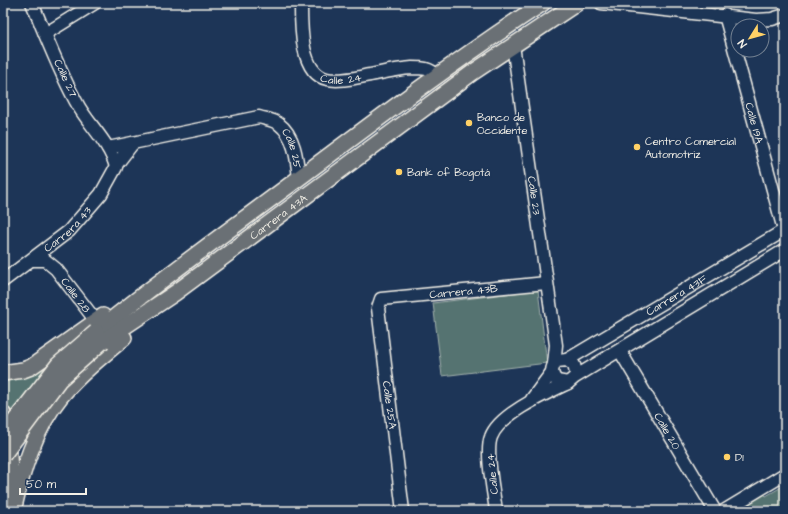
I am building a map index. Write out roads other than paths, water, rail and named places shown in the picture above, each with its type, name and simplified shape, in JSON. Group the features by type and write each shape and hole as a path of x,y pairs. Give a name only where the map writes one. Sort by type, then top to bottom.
{"main road":[{"name":"Carrera 43A","path":"3,436 58,365 163,278 476,48 543,3"},
{"name":"Carrera 43A","path":"3,455 98,331 175,293 472,72 577,3"},
{"path":"13,511 22,476 31,452 46,419 61,397 80,375 175,293"},
{"path":"3,373 30,367 98,331"},
{"path":"3,414 8,430 13,511"}],"street":[{"name":"Calle 27","path":"32,3 80,108 108,148"},
{"path":"45,34 95,3"},
{"name":"Calle 24","path":"301,3 301,26 308,62 319,76 328,80 342,79 398,68 426,68 438,76"},
{"path":"601,3 636,5 756,20 772,19 785,15"},
{"name":"Calle 19A","path":"725,16 785,230"},
{"name":"Calle 23","path":"513,45 546,283 559,364 574,365 576,373 571,380"},
{"name":"Calle 25","path":"133,143 259,117 278,122 288,132 293,146 299,178"},
{"path":"116,165 108,148 133,143"},
{"name":"Carrera 43","path":"5,275 33,260 69,231 101,194 116,170 116,165 133,143"},
{"name":"Carrera 43F","path":"531,400 559,364 785,230"},
{"name":"Calle 28","path":"56,242 54,251 56,269"},
{"name":"Carrera 43F","path":"491,437 498,426 531,400 571,380 785,250"},
{"name":"Calle 28","path":"33,260 45,260 56,269 98,331"},
{"name":"Carrera 43B","path":"381,299 546,283"},
{"name":"Calle 25A","path":"381,299 378,308 378,316 403,511"},
{"name":"Calle 20","path":"620,350 715,511"},
{"path":"559,364 557,381 571,380"},
{"name":"Calle 24","path":"491,437 489,449 496,511"},
{"path":"724,511 785,474"}],"place":[{"name":"Banco de Occidente","path":"469,123"},
{"name":"Centro Comercial Automotriz","path":"637,147"},
{"name":"Bank of Bogotá","path":"399,172"},
{"name":"D1","path":"727,457"}]}
